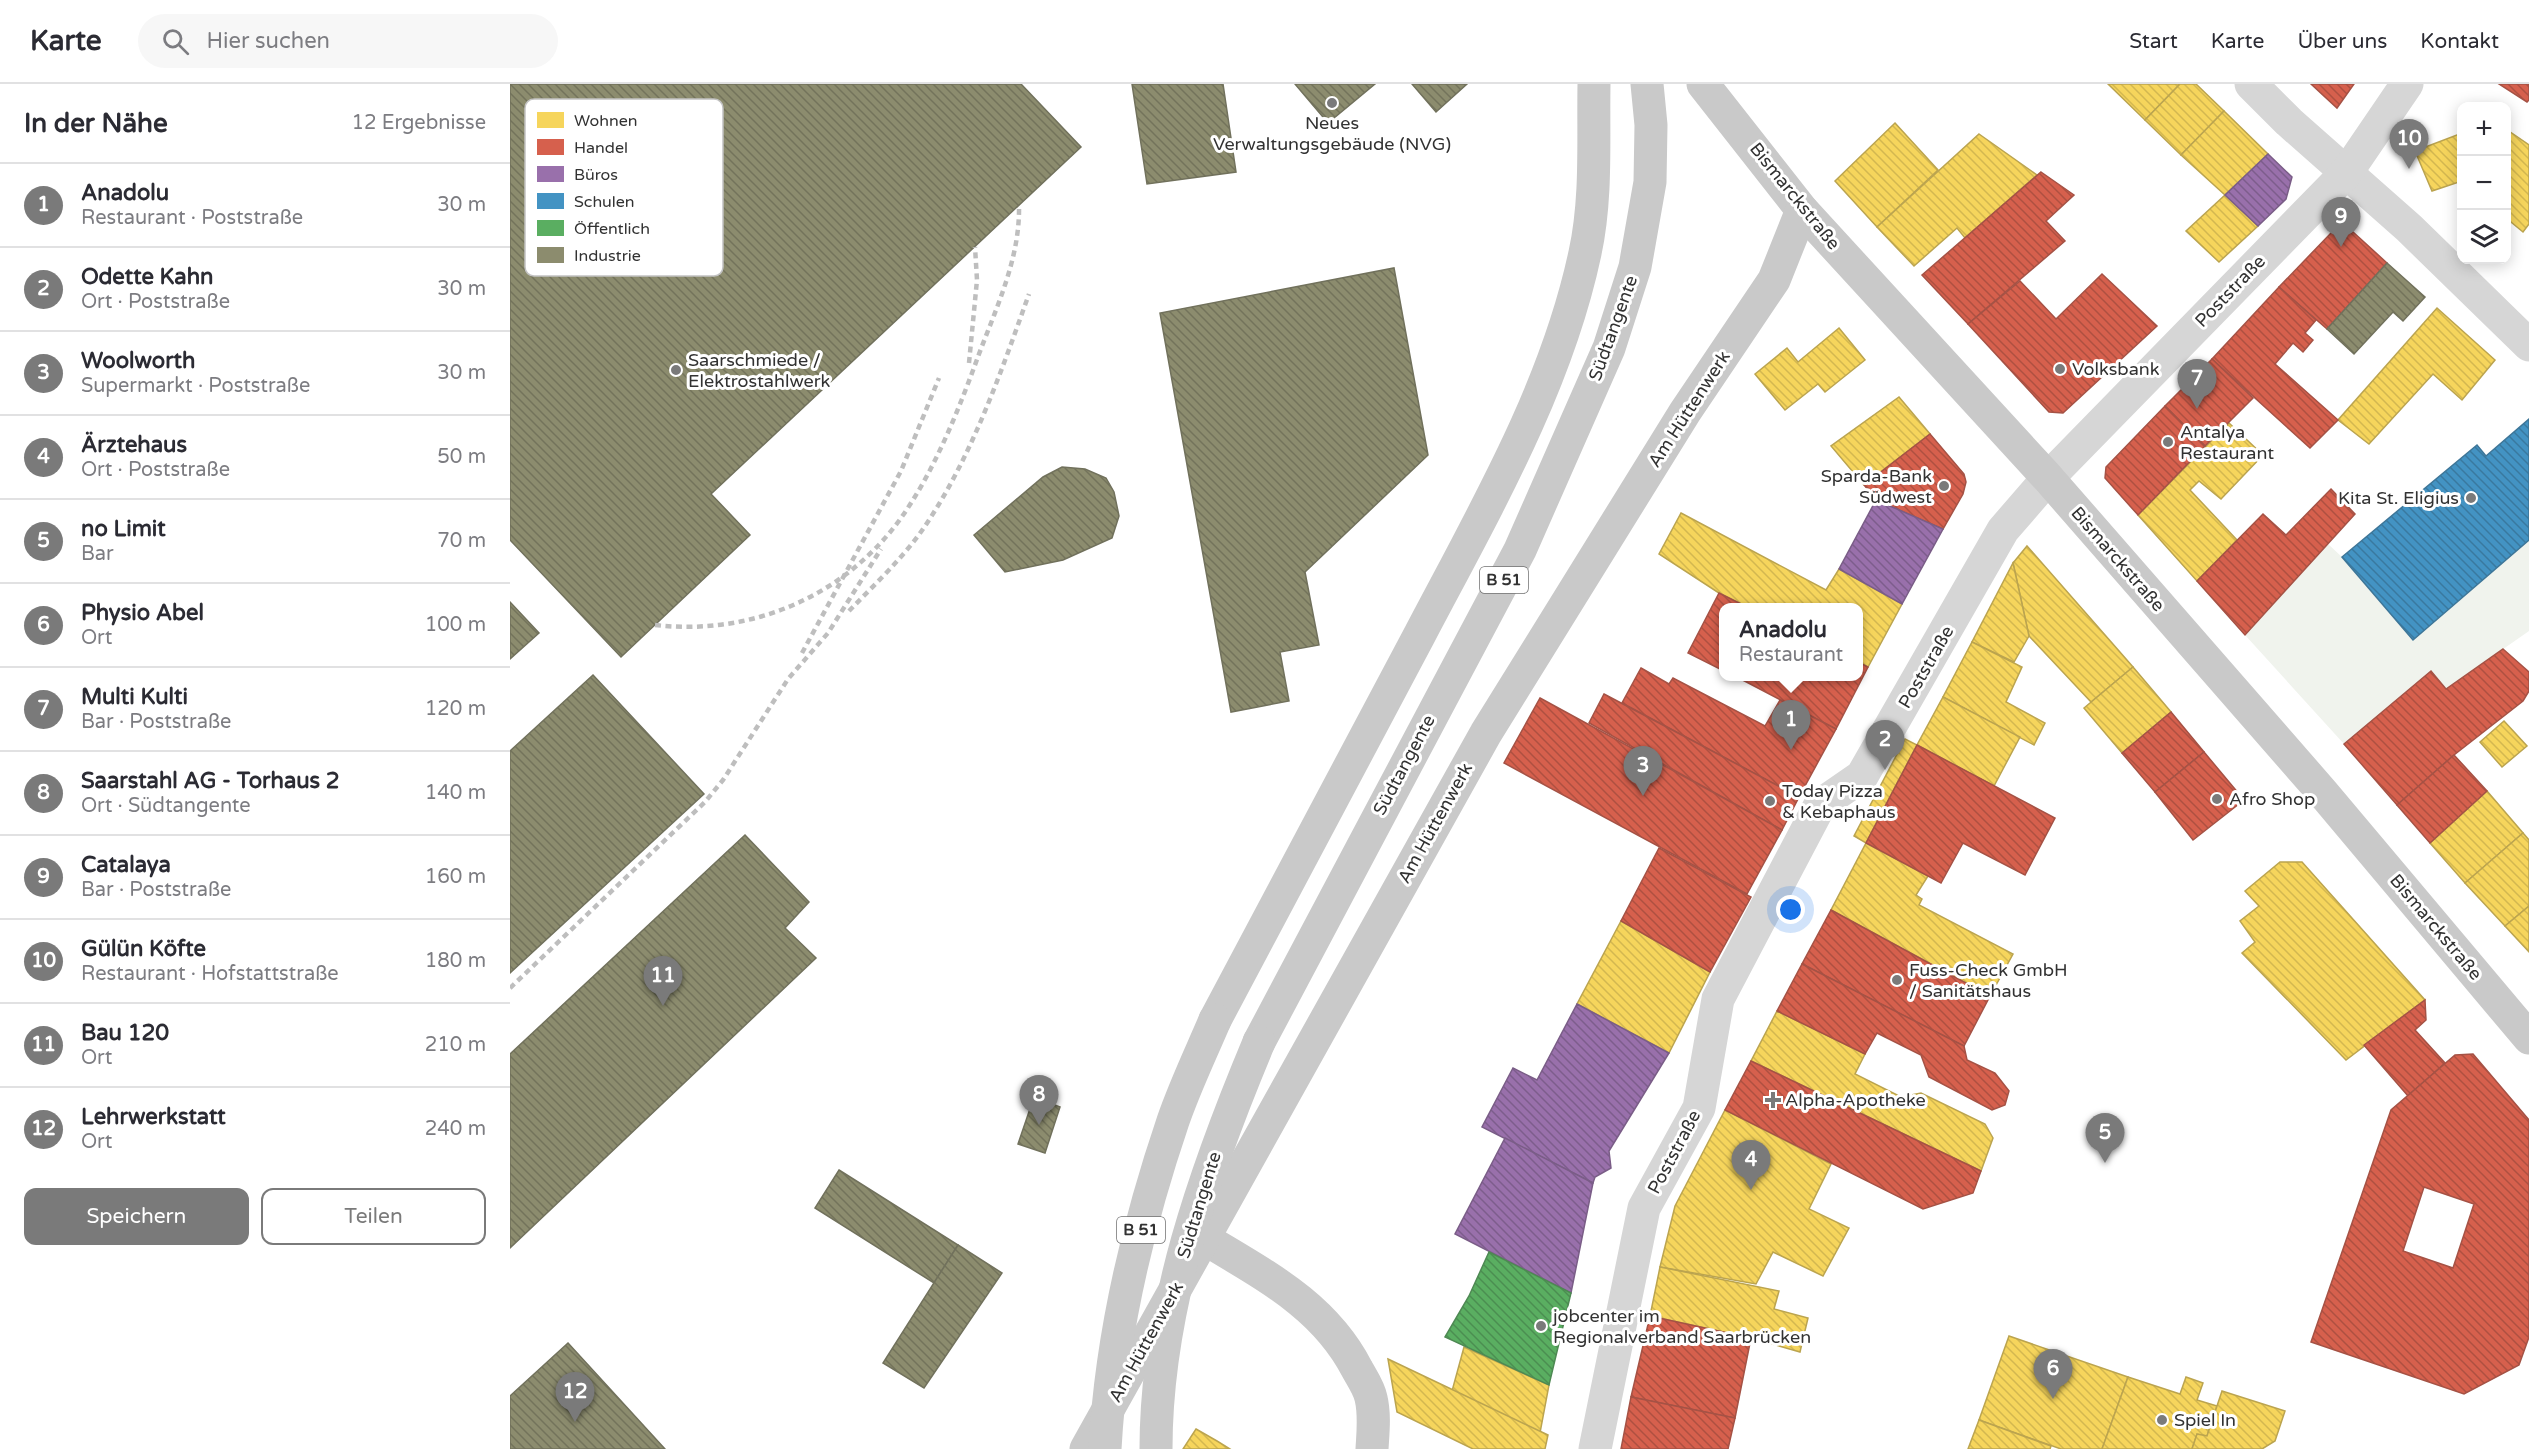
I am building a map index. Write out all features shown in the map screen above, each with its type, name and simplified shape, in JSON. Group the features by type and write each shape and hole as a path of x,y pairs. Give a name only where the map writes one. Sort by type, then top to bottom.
{"main road":[{"name":"B 51","path":"1105,1449 1110,1381 1134,1254 1174,1119 1215,1020 1471,538 1529,420 1564,332 1585,254 1593,211 1594,84"},
{"name":"Südtangente","path":"1156,1449 1159,1390 1180,1264 1225,1123 1258,1042 1520,550 1609,348 1635,267 1648,194 1651,125 1647,84"},
{"name":"Bismarckstraße","path":"1703,84 1802,210 2048,478 2330,802 2529,1038"},
{"name":"Am Hüttenwerk","path":"1086,1449 1486,733 1685,412 1774,280 1802,210"},
{"path":"1204,1239 1306,1305 1331,1327 1371,1396 1372,1449"}],"street":[{"path":"2251,84 2409,228 2529,345"},
{"name":"Poststraße","path":"1594,1449 1644,1208 1699,1108 1718,999 1820,805 1862,776 2003,530 2048,478 2347,172 2407,84"}],"shaded area":[{"path":"2529,540 2529,631 2446,689 2431,671 2344,744 2245,635 2327,543 2342,557"}],"building: Wohnen":[{"path":"2108,84 2180,84 2145,120"},
{"path":"2180,84 2196,84 2224,111 2181,155 2145,120"},
{"path":"2224,111 2268,154 2225,195 2181,155"},
{"path":"1895,123 1938,170 1877,227 1835,181"},
{"path":"2511,132 2529,145 2529,224 2523,232 2511,222"},
{"path":"1979,134 2037,175 1965,238 1957,228 1914,266 1877,227"},
{"path":"2457,135 2457,183 2432,191 2415,151"},
{"path":"2225,195 2258,226 2219,262 2186,231"},
{"path":"2437,308 2495,360 2462,400 2433,374 2369,444 2338,420"},
{"path":"1839,328 1865,360 1825,392 1818,384 1785,410 1755,374 1787,348 1798,362"},
{"path":"1899,397 1930,434 1864,485 1831,446"},
{"path":"2229,423 2263,455 2221,499 2199,481 2190,490 2237,540 2197,581 2138,515"},
{"path":"1681,513 1826,590 1839,569 1902,604 1868,667 1863,664 1863,603 1739,603 1719,593 1659,554"},
{"path":"2027,546 2133,667 2091,702 2029,636 2013,563"},
{"path":"2013,563 2029,636 2014,662 1972,642"},
{"path":"1972,642 2022,667 2006,702 2045,723 2034,745 1943,697"},
{"path":"2133,667 2171,712 2122,753 2084,708"},
{"path":"1943,697 2020,737 1994,786 1917,745"},
{"path":"2504,721 2527,746 2502,767 2480,742"},
{"path":"1905,739 1917,745 1866,843 1854,836"},
{"path":"2487,791 2523,833 2465,883 2430,843"},
{"path":"2523,833 2529,840 2529,906 2505,926 2465,883"},
{"path":"1866,843 1928,876 1916,895 1922,899 1919,905 2013,954 1990,996 1831,910"},
{"path":"2280,862 2302,862 2425,1000 2346,1060 2242,953 2255,942 2240,921 2259,906 2245,891"},
{"path":"2529,906 2529,952 2505,926"},
{"path":"1621,921 1710,972 1669,1053 1577,1004"},
{"path":"1777,1011 1865,1054 1855,1074 1901,1097 1921,1093 1985,1124 1993,1138 1981,1171 1751,1061"},
{"path":"1725,1110 1831,1164 1809,1209 1849,1228 1823,1276 1773,1252 1756,1284 1660,1267 1675,1206"},
{"path":"1660,1267 1779,1291 1774,1309 1808,1318 1800,1352 1751,1338 1650,1316"},
{"path":"2009,1336 2128,1377 2102,1449 2061,1449 1979,1420"},
{"path":"1464,1347 1549,1385 1540,1433 1452,1391"},
{"path":"1388,1359 1548,1435 1545,1449 1473,1449 1397,1412"},
{"name":"Spiel In","path":"2128,1377 2180,1394 2186,1377 2203,1383 2197,1400 2217,1406 2207,1436 2197,1434 2192,1449 2102,1449"},
{"path":"2222,1391 2285,1411 2275,1441 2262,1449 2192,1449 2197,1434 2207,1436"},
{"path":"1979,1420 2051,1446 2050,1449 1968,1449"},
{"path":"1196,1429 1217,1441 1230,1449 1183,1449"}],"building: Handel":[{"path":"2311,84 2354,84 2337,108"},
{"path":"2499,84 2529,84 2529,100 2527,102"},
{"path":"2041,172 2074,195 2046,221 2065,241 1968,324 1922,275"},
{"path":"2332,232 2353,232 2387,263 2327,329 2279,287"},
{"name":"Volksbank","path":"2102,274 2157,326 2063,413 2049,412 1968,324 2020,281 2056,319"},
{"path":"2279,287 2316,320 2305,333 2313,340 2303,352 2293,343 2275,364 2338,420 2310,448 2212,359"},
{"path":"2212,359 2253,398 2205,446 2165,406"},
{"path":"2165,406 2205,446 2138,515 2105,478 2106,467"},
{"path":"1930,434 1964,474 1966,482 1963,494 1943,529 1876,500 1864,485"},
{"path":"2331,489 2355,514 2245,635 2197,581 2263,514 2286,535"},
{"path":"1719,593 1739,603 1719,603 1719,668 1688,653"},
{"path":"2503,649 2529,672 2529,691 2523,701 2454,755 2397,805 2344,744 2431,671 2446,689"},
{"path":"1863,664 1868,667 1863,677"},
{"path":"1641,668 1669,684 1673,678 1765,726 1780,700 1836,729 1799,797 1622,703"},
{"path":"1745,681 1861,681 1836,729"},
{"path":"1604,694 1799,797 1782,830 1589,723"},
{"path":"1540,698 1782,830 1747,894 1504,763"},
{"path":"2171,712 2204,752 2155,792 2122,753"},
{"path":"1917,745 2055,818 2025,875 1963,843 1941,883 1866,843"},
{"path":"2204,752 2244,800 2193,840 2155,792"},
{"path":"2454,755 2487,791 2430,843 2397,805"},
{"path":"1659,848 1751,897 1710,972 1621,921"},
{"name":"Fuss-Check GmbH / Sanitätshaus","path":"1831,910 1990,996 1964,1046 1802,964"},
{"path":"1802,964 1964,1046 1967,1060 1995,1073 2009,1091 2005,1105 1992,1110 1929,1077 1921,1055 1877,1033 1865,1054 1777,1011"},
{"path":"2425,1000 2426,1020 2415,1030 2445,1063 2408,1096 2364,1045"},
{"path":"2473,1054 2529,1120 2529,1337 2519,1365 2464,1394 2311,1342 2391,1110 2455,1055","holes":["2424,1187 2474,1204 2453,1268 2403,1251"]},
{"path":"1751,1061 1981,1171 1973,1193 1923,1209 1725,1110"},
{"path":"1650,1316 1751,1338 1735,1418 1631,1397"},
{"path":"1631,1397 1735,1418 1728,1449 1621,1449"}],"building: Büros":[{"path":"2268,154 2292,177 2286,199 2258,226 2225,195"},
{"path":"1876,500 1943,529 1902,604 1839,569"},
{"path":"1577,1004 1669,1053 1609,1151 1611,1168 1595,1177 1593,1183 1482,1127 1513,1068 1537,1080"},
{"path":"1505,1138 1593,1183 1571,1293 1455,1234"}],"building: Schulen":[{"name":"Kita St. Eligius","path":"2529,419 2529,540 2413,640 2342,557 2477,445 2486,456"}],"building: Öffentlich":[{"path":"1489,1252 1571,1293 1549,1385 1445,1337 1469,1296"}],"building: Industrie":[{"name":"Saarschmiede / Elektrostahlwerk","path":"510,84 1021,84 1081,147 711,494 750,535 621,657 510,540"},
{"path":"1132,84 1223,84 1236,172 1147,184"},
{"name":"Neues Verwaltungsgebäude (NVG)","path":"1295,84 1375,84 1328,123"},
{"name":"Neues Verwaltungsgebäude (NVG)","path":"1412,84 1467,84 1436,112"},
{"path":"2387,263 2425,297 2403,321 2393,312 2354,354 2327,329"},
{"path":"1394,268 1428,455 1305,572 1319,645 1280,652 1289,701 1231,712 1160,313"},
{"path":"1062,467 1085,469 1106,478 1114,492 1119,516 1112,538 1063,560 1005,572 974,535 1043,477"},
{"path":"510,602 539,633 510,659"},
{"path":"593,675 704,794 510,973 510,751"},
{"path":"745,835 809,902 785,928 816,958 510,1248 510,1054"},
{"path":"1034,1097 1060,1107 1045,1153 1018,1144"},
{"path":"839,1170 958,1245 934,1283 815,1208"},
{"path":"958,1245 1002,1273 924,1388 883,1363"},
{"path":"568,1343 665,1449 510,1449 510,1396"}],"railway":[{"path":"655,625 691,627 726,624 760,617 793,605 823,589 852,570 878,546 901,518 925,480 954,417 1012,263 1019,206"},
{"path":"969,363 977,280 975,247"},
{"path":"849,611 906,551 923,529 956,474 983,416 1029,294"},
{"path":"802,653 901,471 939,378"},
{"path":"510,988 705,802 723,780 788,679 828,633 881,549"}],"place":[{"name":"Neues Verwaltungsgebäude (NVG)","path":"1332,103"},
{"name":"Gülün Köfte","path":"2409,169"},
{"name":"Catalaya","path":"2341,247"},
{"name":"Volksbank","path":"2060,369"},
{"name":"Saarschmiede / Elektrostahlwerk","path":"676,370"},
{"name":"Multi Kulti","path":"2197,409"},
{"name":"Antalya Restaurant","path":"2168,442"},
{"name":"Sparda-Bank Südwest","path":"1944,486"},
{"name":"Kita St. Eligius","path":"2471,498"},
{"name":"Anadolu","path":"1791,750"},
{"name":"Odette Kahn","path":"1885,770"},
{"name":"Woolworth","path":"1643,796"},
{"name":"Afro Shop","path":"2217,799"},
{"name":"Today Pizza & Kebaphaus","path":"1770,801"},
{"name":"Fuss-Check GmbH / Sanitätshaus","path":"1897,980"},
{"name":"Bau 120","path":"663,1006"},
{"name":"Alpha-Apotheke","path":"1773,1100"},
{"name":"Saarstahl AG - Torhaus 2","path":"1039,1125"},
{"name":"no Limit","path":"2105,1163"},
{"name":"Ärztehaus","path":"1751,1190"},
{"name":"jobcenter im Regionalverband Saarbrücken","path":"1541,1326"},
{"name":"Physio Abel","path":"2053,1399"},
{"name":"Spiel In","path":"2162,1420"},
{"name":"Lehrwerkstatt","path":"575,1422"}]}
